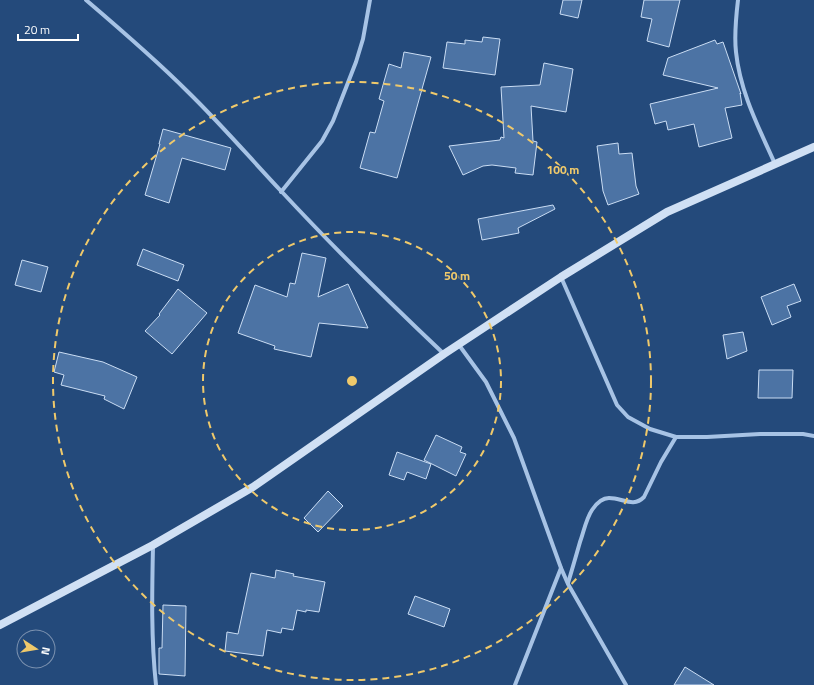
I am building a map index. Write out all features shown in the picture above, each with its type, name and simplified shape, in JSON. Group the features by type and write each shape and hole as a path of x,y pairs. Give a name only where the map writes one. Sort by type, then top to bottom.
{"street":[{"path":"86,0 119,28 186,90 227,131 281,192 380,293 444,354"},
{"path":"281,192 322,141 333,121 356,62 363,39 370,0"},
{"path":"738,0 736,18 736,52 743,87 775,164"},
{"path":"0,625 153,545 253,487 444,354 561,277 667,212 814,148"},
{"path":"561,277 617,405 628,417 650,429 676,437 760,434 803,434 814,436"},
{"path":"459,345 486,382 514,438 568,584 626,685"},
{"path":"568,584 585,526 592,508 599,501 610,498 635,503 644,498 661,462 676,437"},
{"path":"153,545 152,621 156,685"},
{"path":"514,685 561,568"}],"building":[{"path":"563,0 582,0 578,18 560,14"},
{"path":"644,0 680,0 669,47 647,41 652,19 641,17"},
{"path":"483,37 500,39 495,75 443,68 447,42 465,44 465,40 482,42"},
{"path":"715,40 717,44 723,42 741,94 740,93 742,105 725,108 732,138 699,147 694,124 668,130 666,121 655,124 650,104 718,88 663,75 668,58"},
{"path":"404,52 431,57 397,178 360,168 370,132 375,133 384,101 379,99 389,64 401,68"},
{"path":"544,63 573,69 566,112 531,106 533,141 537,142 533,175 515,173 516,168 492,165 483,166 463,175 449,146 500,140 501,137 504,138 501,87 540,85"},
{"path":"163,129 231,148 225,170 182,158 169,203 145,195"},
{"path":"618,143 619,154 632,153 636,186 639,194 608,205 603,191 597,146"},
{"path":"553,205 555,209 518,228 519,233 482,240 478,219"},
{"path":"143,249 184,265 178,281 137,265"},
{"path":"302,253 326,258 318,297 348,284 368,328 319,323 311,357 274,349 275,346 238,333 255,285 287,297 290,283 295,284"},
{"path":"22,260 48,267 41,292 15,285"},
{"path":"794,284 801,301 787,306 791,317 772,325 761,297"},
{"path":"178,289 207,313 172,354 145,331 160,315 159,314"},
{"path":"743,332 747,351 727,359 723,335"},
{"path":"59,352 103,362 137,377 124,409 104,399 105,396 61,385 64,375 54,372"},
{"path":"759,370 793,370 792,398 758,398"},
{"path":"436,435 462,447 460,452 466,454 456,476 424,460"},
{"path":"397,452 431,464 426,479 407,472 404,480 389,475"},
{"path":"328,491 343,506 318,532 304,518"},
{"path":"276,570 294,574 293,576 325,582 319,612 297,610 293,630 282,628 281,633 267,630 263,656 225,651 227,632 238,634 251,573 275,578"},
{"path":"415,596 450,609 444,627 408,614"},
{"path":"163,605 186,606 185,676 159,674 159,648 162,648"},
{"path":"685,667 714,685 674,685"}]}
